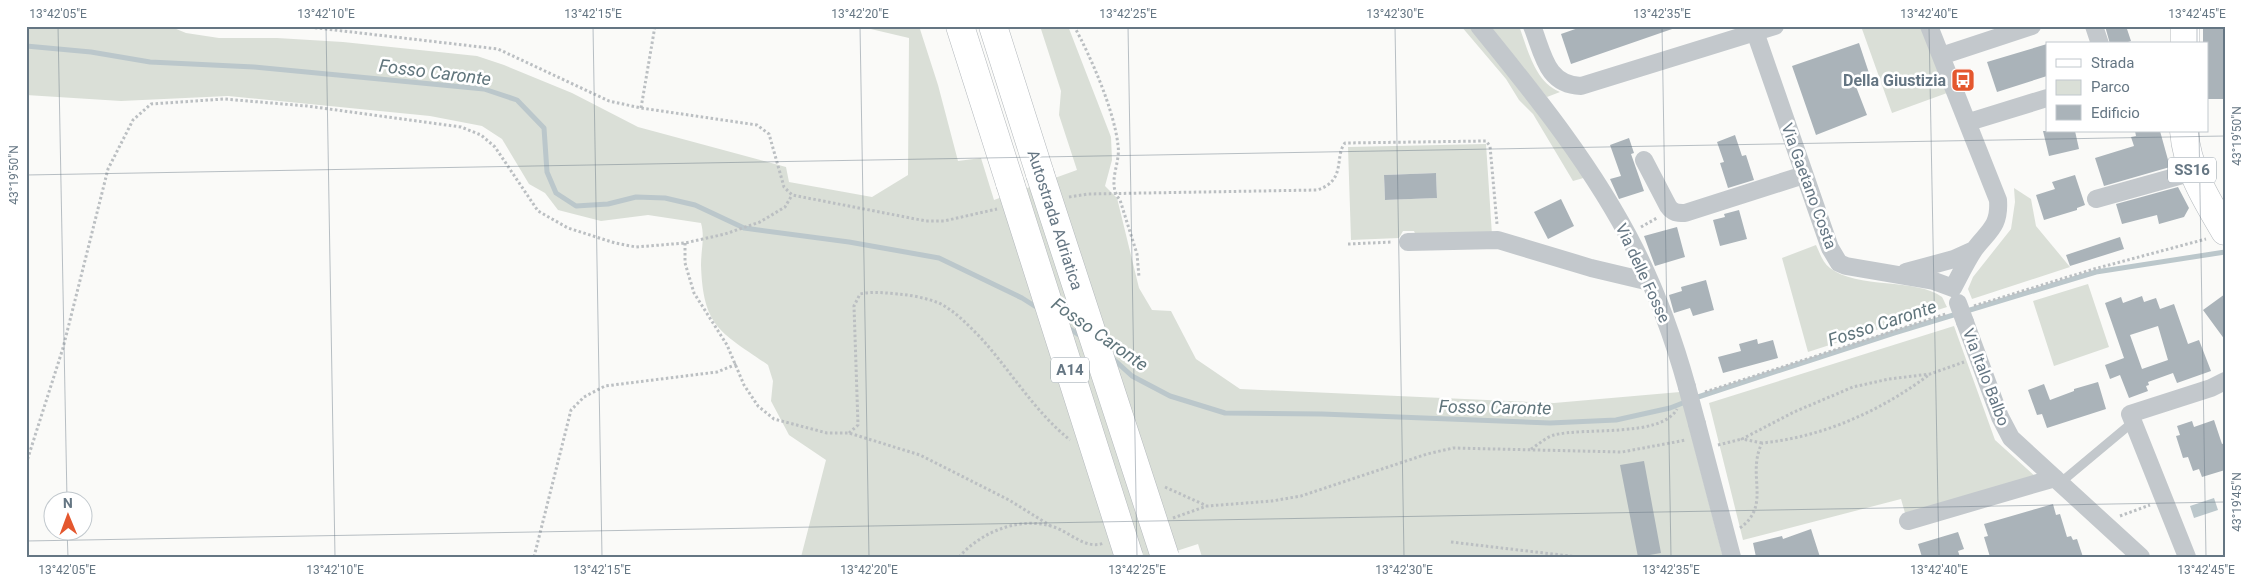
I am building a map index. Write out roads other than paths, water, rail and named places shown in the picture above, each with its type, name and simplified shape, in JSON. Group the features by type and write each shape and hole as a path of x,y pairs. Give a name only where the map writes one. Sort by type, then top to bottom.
{"main road":[{"name":"Autostrada Adriatica","path":"960,26 1008,195 1129,557"},
{"name":"Autostrada Adriatica","path":"993,26 1165,557"},
{"path":"2185,26 2185,42"},
{"name":"SS16","path":"2184,132 2186,151 2192,172 2225,231"}],"street":[{"name":"Via delle Fosse","path":"1478,26 1570,144 1598,185 1627,234 1650,282 1677,350 1732,557"},
{"path":"1532,26 1550,72 1555,78 1570,86 1581,86 1754,29 1775,26"},
{"path":"1929,26 1969,122 1998,200 1997,217 1994,227 1974,250 1956,295"},
{"path":"1942,56 2032,26"},
{"path":"2094,26 2099,42"},
{"name":"Via Gaetano Costa","path":"1754,29 1830,248 1839,263 1854,269 1934,281 1956,295"},
{"path":"1969,122 2046,98"},
{"path":"1644,160 1671,211 1685,213 1804,175"},
{"path":"2096,199 2192,172"},
{"path":"1408,242 1498,240 1591,268 1650,282"},
{"path":"1894,274 1954,259 1974,250"},
{"name":"Via Italo Balbo","path":"1956,295 2005,428 2012,438 2141,557"},
{"path":"2187,557 2132,418 2225,381"},
{"path":"1908,521 2057,480"}],"lane":[{"path":"2057,480 2132,418"}],"waterway":[{"name":"Fosso Caronte","path":"26,46 91,52 150,62 254,67 484,89 517,100 544,128 547,172 556,193 576,206 608,204 636,197 665,198 695,205 744,228 849,242 939,258 1022,298 1041,310"},
{"name":"Fosso Caronte","path":"1110,356 1132,376 1170,396 1225,413 1322,414 1550,423 1616,420 1670,408 1698,397 1894,333 2096,272 2225,252"},
{"name":"Fosso Caronte","path":"1067,327 1082,337"}],"place":[{"name":"Della Giustizia","path":"1963,80"}]}
